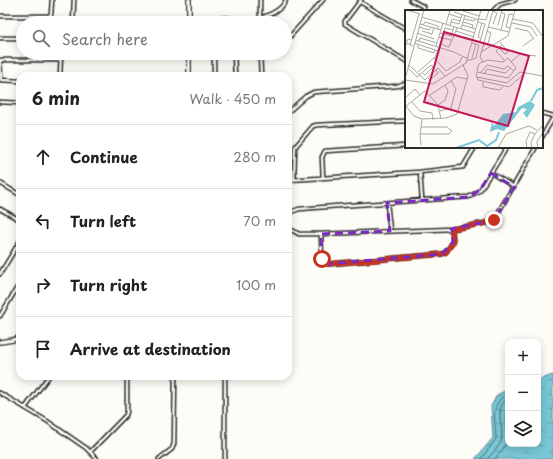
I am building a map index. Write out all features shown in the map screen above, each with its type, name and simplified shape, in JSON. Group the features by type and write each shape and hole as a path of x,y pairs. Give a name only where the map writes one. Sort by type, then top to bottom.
{"street":[{"path":"0,16 48,16 51,14 52,0"},
{"path":"73,16 74,0"},
{"path":"189,0 190,16"},
{"path":"260,0 260,16"},
{"path":"267,16 280,9 286,0"},
{"path":"292,34 323,0"},
{"path":"411,0 424,7 422,10"},
{"path":"494,10 500,4 514,0"},
{"path":"405,28 361,1 345,21 345,24 405,60"},
{"path":"0,38 16,38"},
{"path":"16,80 1,80 0,60 61,60 60,72"},
{"path":"189,60 189,72"},
{"path":"214,60 214,72"},
{"path":"234,60 235,72"},
{"path":"260,60 261,72"},
{"path":"292,108 306,96 314,92 405,84"},
{"path":"0,102 16,103"},
{"path":"543,113 553,117 543,135"},
{"path":"405,121 313,126 295,147 294,179 420,172 463,167 474,148"},
{"path":"323,178 322,157 325,151 405,146"},
{"path":"292,212 299,209 473,196 480,190 492,173 506,148"},
{"path":"292,230 299,234 321,234 452,229 482,224 494,220 535,148"},
{"path":"420,172 422,200"},
{"path":"492,173 514,186"},
{"path":"0,183 16,193"},
{"path":"387,203 390,231"},
{"path":"0,209 16,218"},
{"path":"321,234 322,259 328,264 442,254 446,252 453,242 452,229"},
{"path":"0,274 16,250"},
{"path":"0,316 16,290"},
{"path":"0,342 16,339"},
{"path":"25,408 46,380"},
{"path":"91,451 126,416 127,380"},
{"path":"159,459 172,449 174,444 175,380"},
{"path":"225,380 225,459"},
{"path":"0,393 47,421 91,451 98,459"}],"highlighted area":[{"path":"491,173 514,187 494,220 452,229 453,242 442,254 328,264 322,259 321,234 390,231 387,203 469,197 480,190"}],"water":[{"path":"553,375 552,459 475,459 493,438 491,406 497,395 505,391 505,447 541,447 541,379"}],"route":[{"path":"322,259 328,264 442,254 446,252 453,242 452,229 482,224 494,220"}]}
